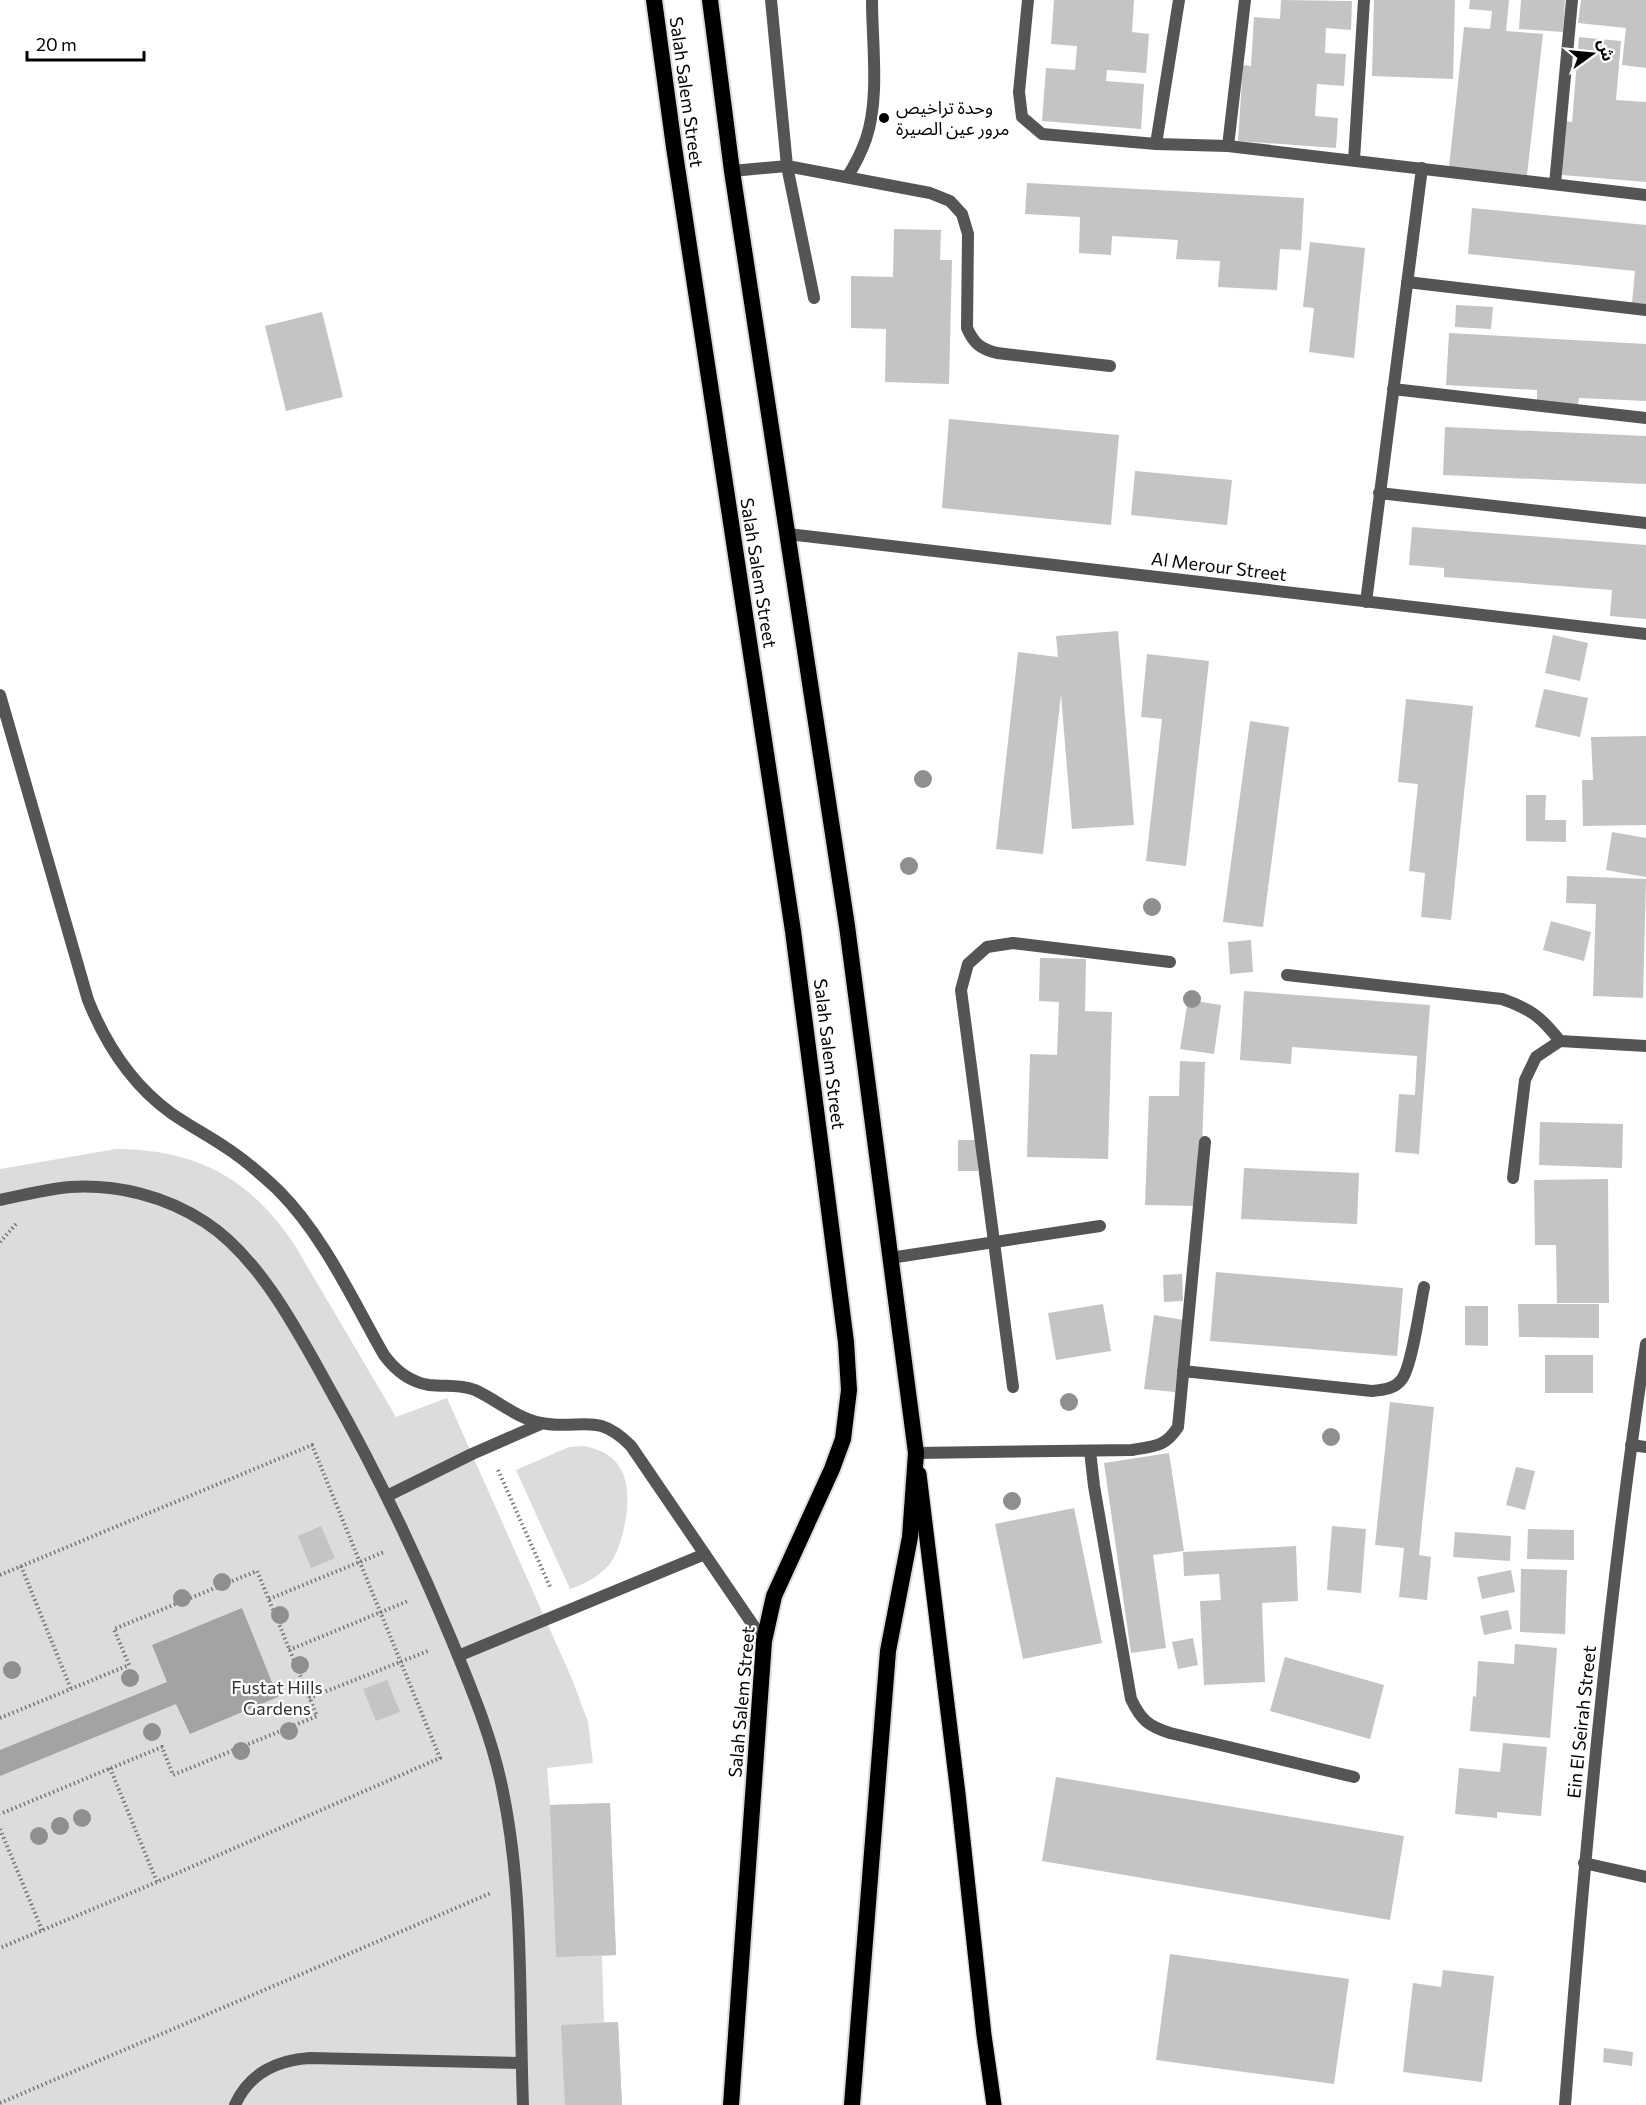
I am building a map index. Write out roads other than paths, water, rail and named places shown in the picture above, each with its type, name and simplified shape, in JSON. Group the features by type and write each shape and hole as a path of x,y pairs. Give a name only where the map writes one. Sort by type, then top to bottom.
{"highway":[{"name":"Salah Salem Street","path":"654,0 674,147 793,931 846,1342 849,1390 843,1439 774,1596 764,1641 731,2105"},
{"name":"Salah Salem Street","path":"710,0 732,171 847,926 916,1453 910,1537 888,1651 852,2105"}],"main road":[{"name":"Salah Salem Street","path":"916,1453 994,2105"}],"street":[{"path":"771,0 787,166 814,298"},
{"path":"847,177 858,158 871,118 873,96 872,0"},
{"path":"1028,0 1019,92 1022,117 1042,134 1156,144 1228,146 1646,195"},
{"path":"1156,144 1179,0"},
{"path":"1228,146 1245,0"},
{"path":"1354,160 1364,0"},
{"path":"1555,184 1572,0"},
{"path":"732,171 787,166 930,193 950,201 962,214 968,234 967,328 973,341 983,350 998,353 1110,366"},
{"path":"1366,602 1422,168"},
{"path":"1407,282 1646,310"},
{"path":"1393,389 1646,418"},
{"path":"1379,493 1646,523"},
{"name":"Al Merour Street","path":"788,534 1646,634"},
{"path":"0,695 88,1000 99,1026 129,1074 171,1113 225,1146 254,1168 280,1193 304,1220 324,1250 392,1366 415,1381 428,1385 458,1385 474,1390 521,1416 543,1423 589,1422 606,1426 620,1434 631,1446 764,1641"},
{"path":"1013,1387 961,990 968,964 987,947 1013,944 1170,962"},
{"path":"1287,975 1502,999 1525,1007 1545,1022 1560,1041"},
{"path":"1513,1178 1524,1080 1536,1057 1560,1041 1646,1046"},
{"path":"916,1453 1132,1450 1160,1445 1170,1438 1178,1426 1205,1142"},
{"path":"0,1200 68,1187 107,1188 154,1197 206,1223 250,1262 310,1354 387,1496 431,1592 476,1700 503,1790 516,1882 523,2105"},
{"path":"890,1258 1100,1226"},
{"path":"1183,1371 1372,1391 1388,1389 1402,1380 1408,1365 1424,1287"},
{"name":"Ein El Seirah Street","path":"1564,2105 1584,1863 1631,1444 1646,1344"},
{"path":"387,1496 543,1423"},
{"path":"1631,1444 1646,1448"},
{"path":"1090,1451 1131,1699 1139,1715 1153,1728 1170,1733 1354,1777"},
{"path":"458,1656 705,1554"},
{"path":"1584,1863 1646,1877"},
{"path":"235,2105 246,2087 259,2074 275,2064 292,2059 521,2063"}],"place":[{"name":"وحدة تراخيص مرور عين الصيرة","path":"884,118"}],"park label":[{"name":"Fustat Hills Gardens","path":"277,1698"}]}
